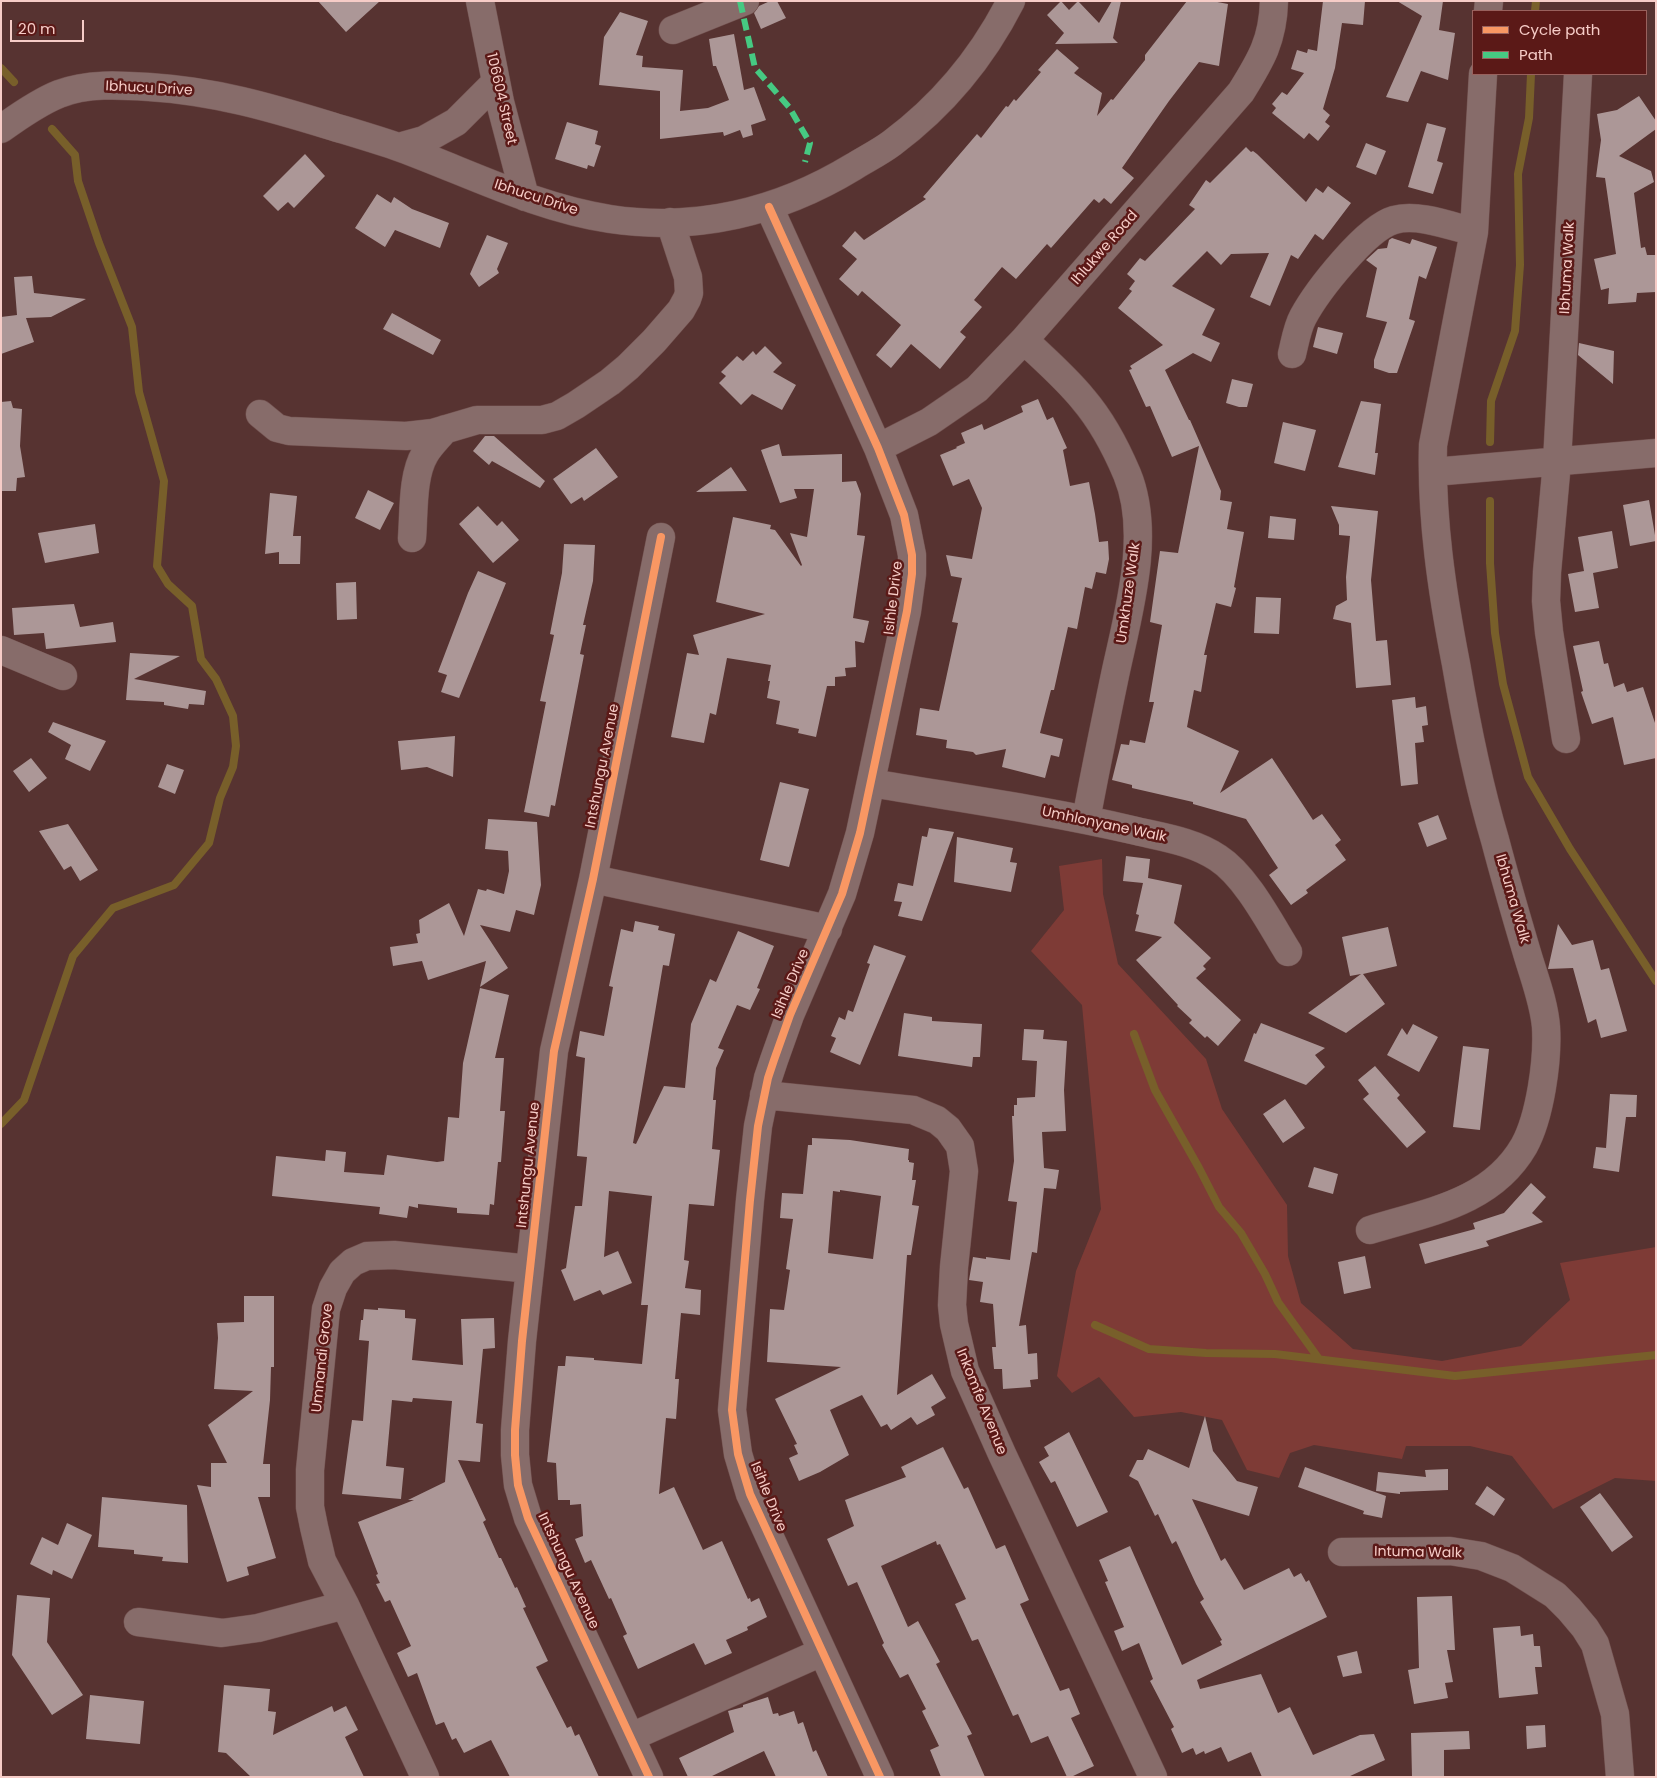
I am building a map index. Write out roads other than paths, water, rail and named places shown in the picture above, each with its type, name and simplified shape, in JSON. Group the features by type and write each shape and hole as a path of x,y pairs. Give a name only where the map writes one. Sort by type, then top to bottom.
{"street":[{"name":"106604 Street","path":"480,1 508,135 525,196"},
{"path":"673,30 745,1"},
{"name":"Ibhucu Drive","path":"1,129 36,106 60,94 80,89 128,85 208,92 276,109 399,147 525,196 608,219 636,222 670,222 733,216 769,207 827,183 890,145 920,121 961,80 996,29 1011,1"},
{"name":"Ihlukwe Road","path":"878,448 929,422 976,389 1024,340 1241,92 1260,62 1267,45 1272,26 1274,1"},
{"name":"Ibhuma Walk","path":"1370,1230 1461,1202 1497,1180 1512,1164 1524,1146 1532,1126 1540,1096 1546,1042 1542,1007 1488,815 1462,700 1446,612 1438,548 1433,472 1435,437 1474,232 1483,75"},
{"name":"Ibhuma Walk","path":"1566,739 1549,632 1546,600 1557,462 1578,75"},
{"path":"399,147 424,140 456,122 496,82"},
{"name":"Isihle Drive","path":"769,207 878,448 904,515 910,536 912,574 907,611 851,869 828,929 790,1015 764,1095 758,1126 750,1200 732,1410 738,1454 747,1485 880,1777"},
{"path":"1292,354 1302,319 1322,288 1364,241 1384,225 1395,220 1419,219 1474,232"},
{"path":"260,414 277,428 289,431 406,436 433,433 477,420 534,420 550,418 576,405 610,382 654,341 681,310 689,293 688,277 670,222"},
{"name":"Umkhuze Walk","path":"1024,340 1083,398 1098,419 1128,475 1138,524 1136,560 1130,604 1086,820"},
{"path":"412,538 417,476 421,462 426,452 445,429"},
{"path":"1433,472 1656,453"},
{"name":"Intshungu Avenue","path":"649,1777 528,1518 518,1485 515,1430 530,1269 554,1051 593,879 661,537"},
{"path":"1,650 63,676"},
{"name":"Umhlonyane Walk","path":"871,783 1086,820 1186,843 1218,858 1232,869 1248,890 1288,952"},
{"path":"593,879 828,929"},
{"name":"Inkomfe Avenue","path":"764,1095 913,1110 937,1120 948,1129 960,1146 964,1171 952,1305 956,1338 966,1370 1006,1463 1153,1777"},
{"name":"Umnandi Grove","path":"425,1777 322,1560 310,1507 310,1470 326,1309 332,1288 342,1272 353,1262 367,1256 394,1255 530,1269"},
{"name":"Intuma Walk","path":"1342,1552 1450,1551 1481,1556 1512,1568 1554,1595 1569,1609 1594,1644 1615,1714 1620,1777"},
{"path":"138,1622 222,1633 258,1628 345,1605"},
{"path":"631,1737 822,1652"}],"waterway":[{"path":"1535,10 1536,1"},
{"path":"1,68 14,82"},
{"path":"1490,442 1491,401 1515,331 1520,265 1518,174 1529,118 1531,75"},
{"path":"1,1124 24,1100 73,956 113,908 174,885 209,843 220,798 233,767 236,746 233,716 216,679 201,659 192,606 168,584 157,566 164,481 139,392 132,327 99,243 78,181 75,155 52,129"},
{"path":"1490,501 1490,563 1495,633 1503,684 1528,777 1570,849 1656,981"},
{"path":"1134,1034 1155,1090 1219,1207 1241,1233 1265,1274 1278,1302 1319,1359"},
{"path":"1095,1325 1149,1349 1206,1353 1275,1354 1455,1376 1656,1355"}]}
